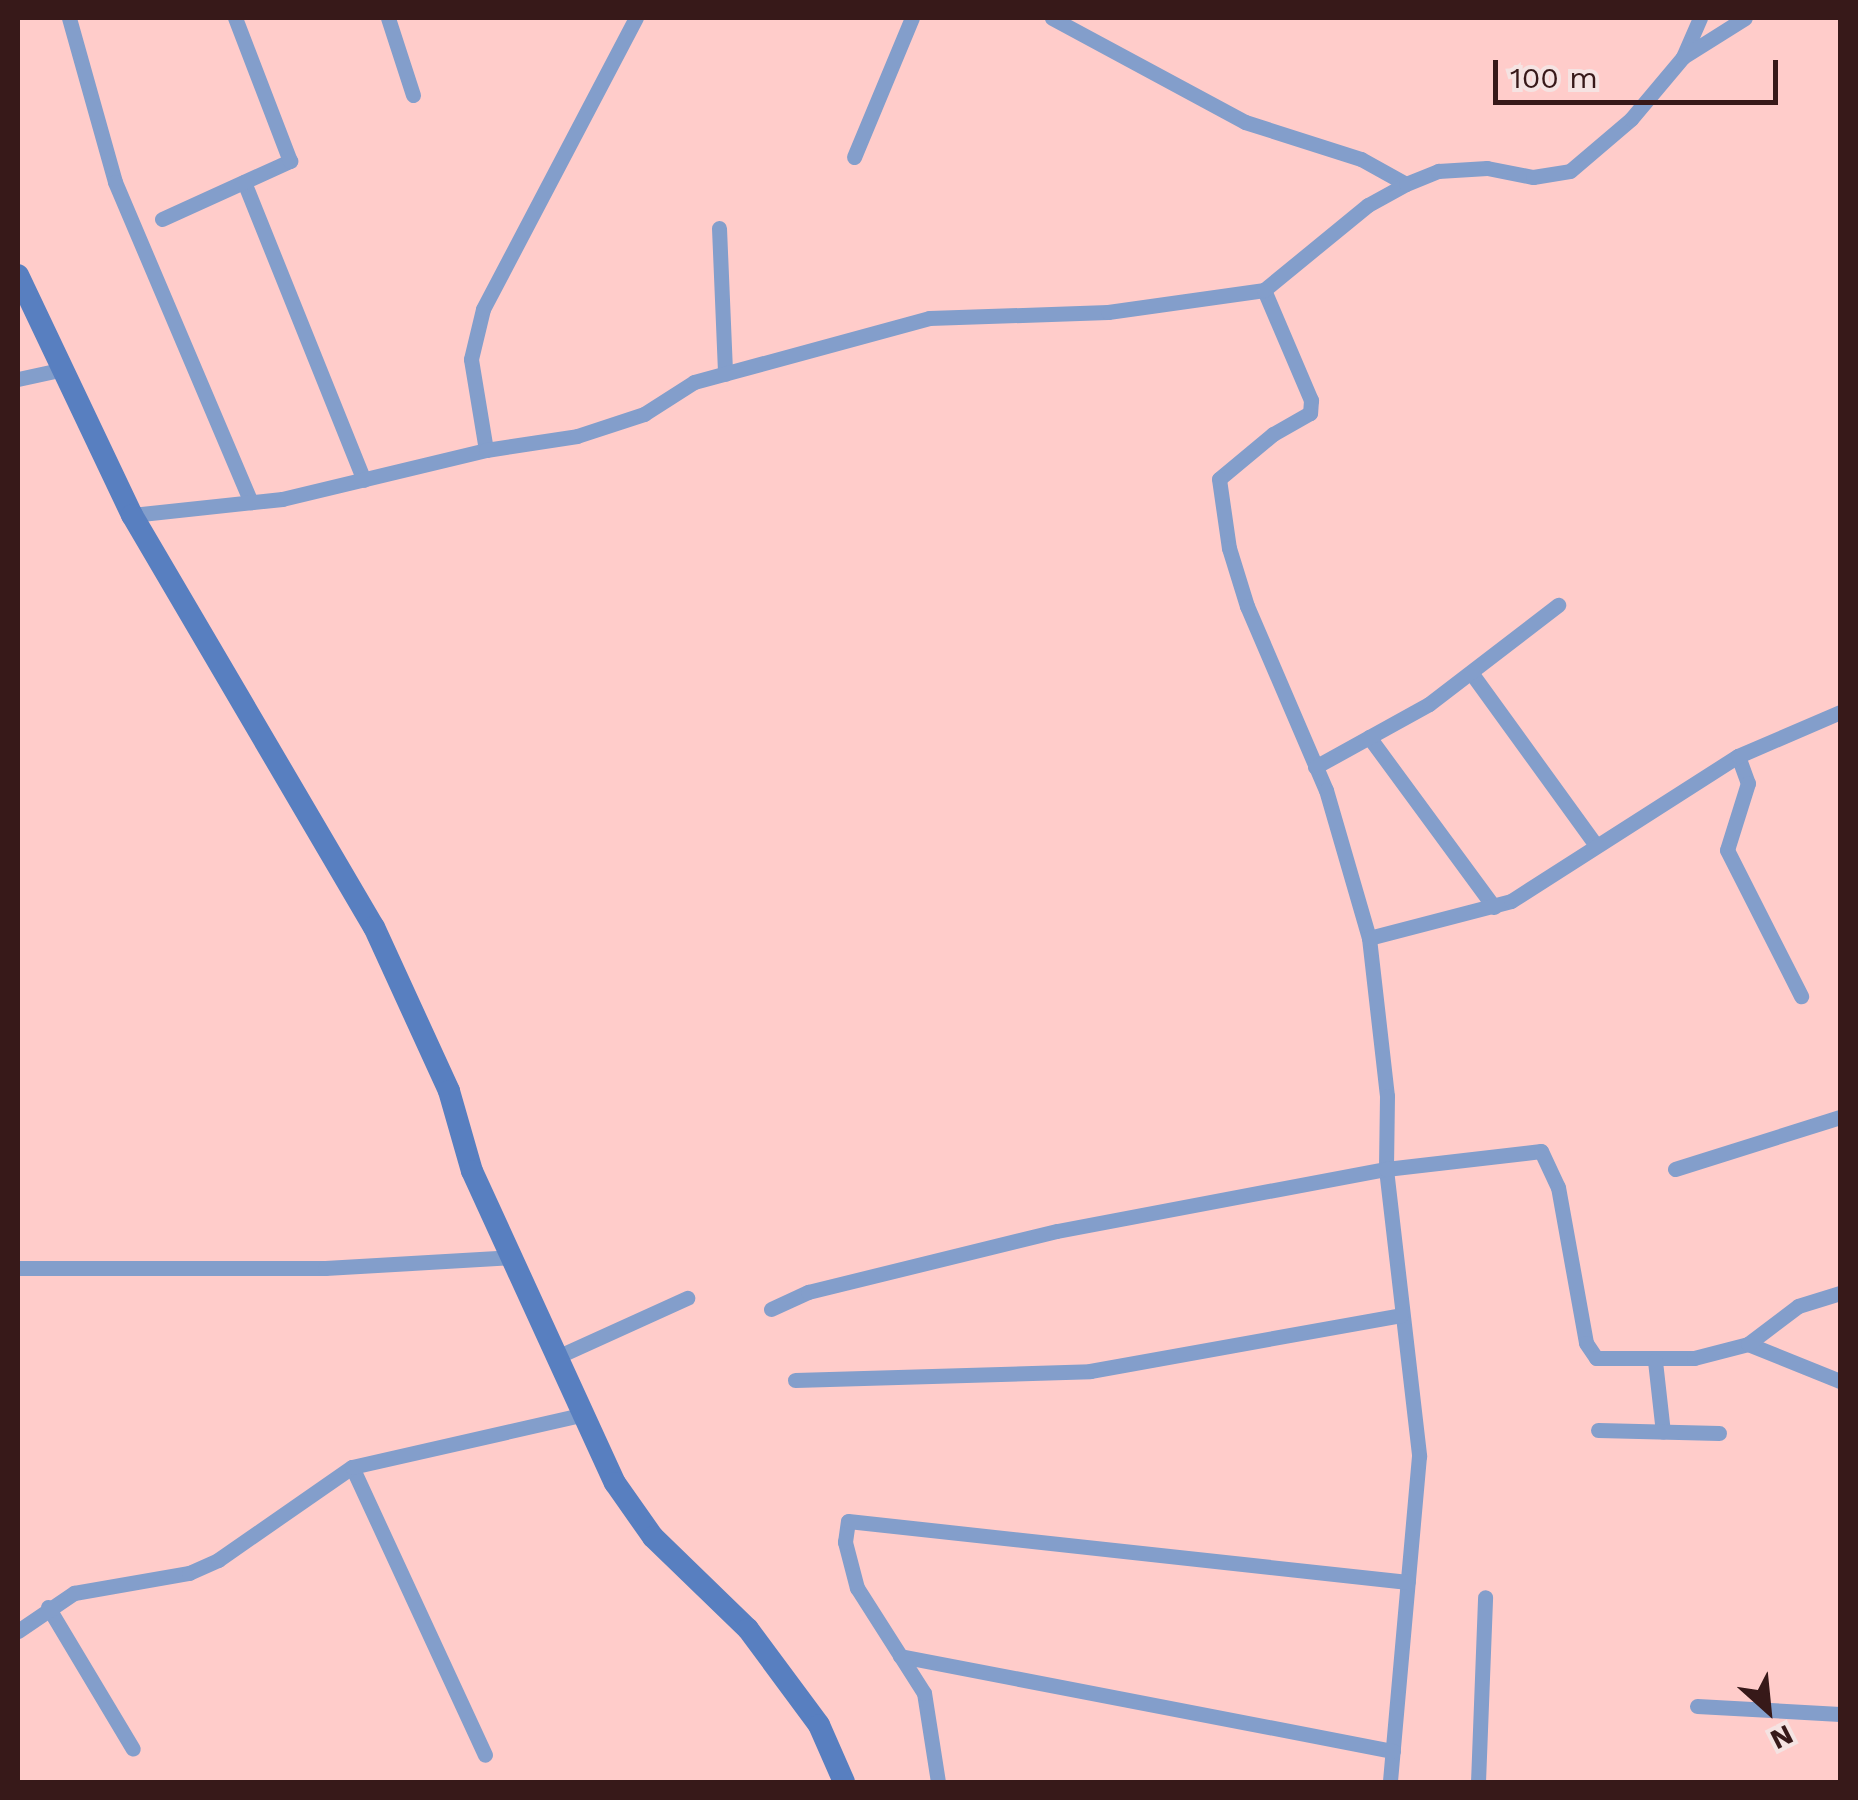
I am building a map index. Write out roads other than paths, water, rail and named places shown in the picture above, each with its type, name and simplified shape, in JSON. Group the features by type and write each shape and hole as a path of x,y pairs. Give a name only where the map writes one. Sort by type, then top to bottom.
{"street":[{"path":"69,18 115,182 251,502"},
{"path":"162,220 290,160 235,18"},
{"path":"388,18 413,95"},
{"path":"486,450 472,360 482,310 636,18"},
{"path":"854,157 912,18"},
{"path":"1052,18 1245,122 1361,159 1406,184"},
{"path":"132,515 251,502 486,450 577,436 644,414 694,382 929,318 1108,312 1264,290 1368,205 1438,171 1487,168 1533,176 1570,171 1632,119 1683,57 1700,18"},
{"path":"1683,57 1745,18"},
{"path":"244,182 364,480"},
{"path":"719,228 725,374"},
{"path":"18,275 132,515 374,927 449,1091 472,1171 616,1483 644,1523 748,1629 819,1725 844,1782"},
{"path":"1264,290 1310,413 1273,434 1218,479 1228,548 1247,606 1315,766 1369,938 1387,1096 1386,1169 1419,1456 1390,1782"},
{"path":"18,379 64,369"},
{"path":"1315,766 1472,674 1558,606"},
{"path":"1472,674 1595,844"},
{"path":"1369,938 1494,907 1738,756 1840,712"},
{"path":"1369,737 1494,907"},
{"path":"1738,756 1748,783 1727,850 1801,996"},
{"path":"1675,1169 1840,1117"},
{"path":"771,1308 808,1292 1057,1231 1386,1169 1547,1153 1589,1352 1604,1360 1654,1361 1748,1344 1798,1306 1840,1293"},
{"path":"18,1268 324,1268 512,1258"},
{"path":"559,1356 687,1298"},
{"path":"795,1380 1090,1371 1402,1315"},
{"path":"1748,1344 1840,1381"},
{"path":"1654,1361 1663,1432"},
{"path":"18,1631 74,1592 189,1573 218,1560 352,1467 586,1414"},
{"path":"1598,1430 1719,1433"},
{"path":"352,1467 485,1755"},
{"path":"938,1782 924,1693 857,1588 845,1542 848,1521 1408,1582"},
{"path":"1478,1782 1485,1597"},
{"path":"48,1607 133,1749"},
{"path":"900,1656 1393,1751"},
{"path":"1697,1706 1840,1714"}]}
